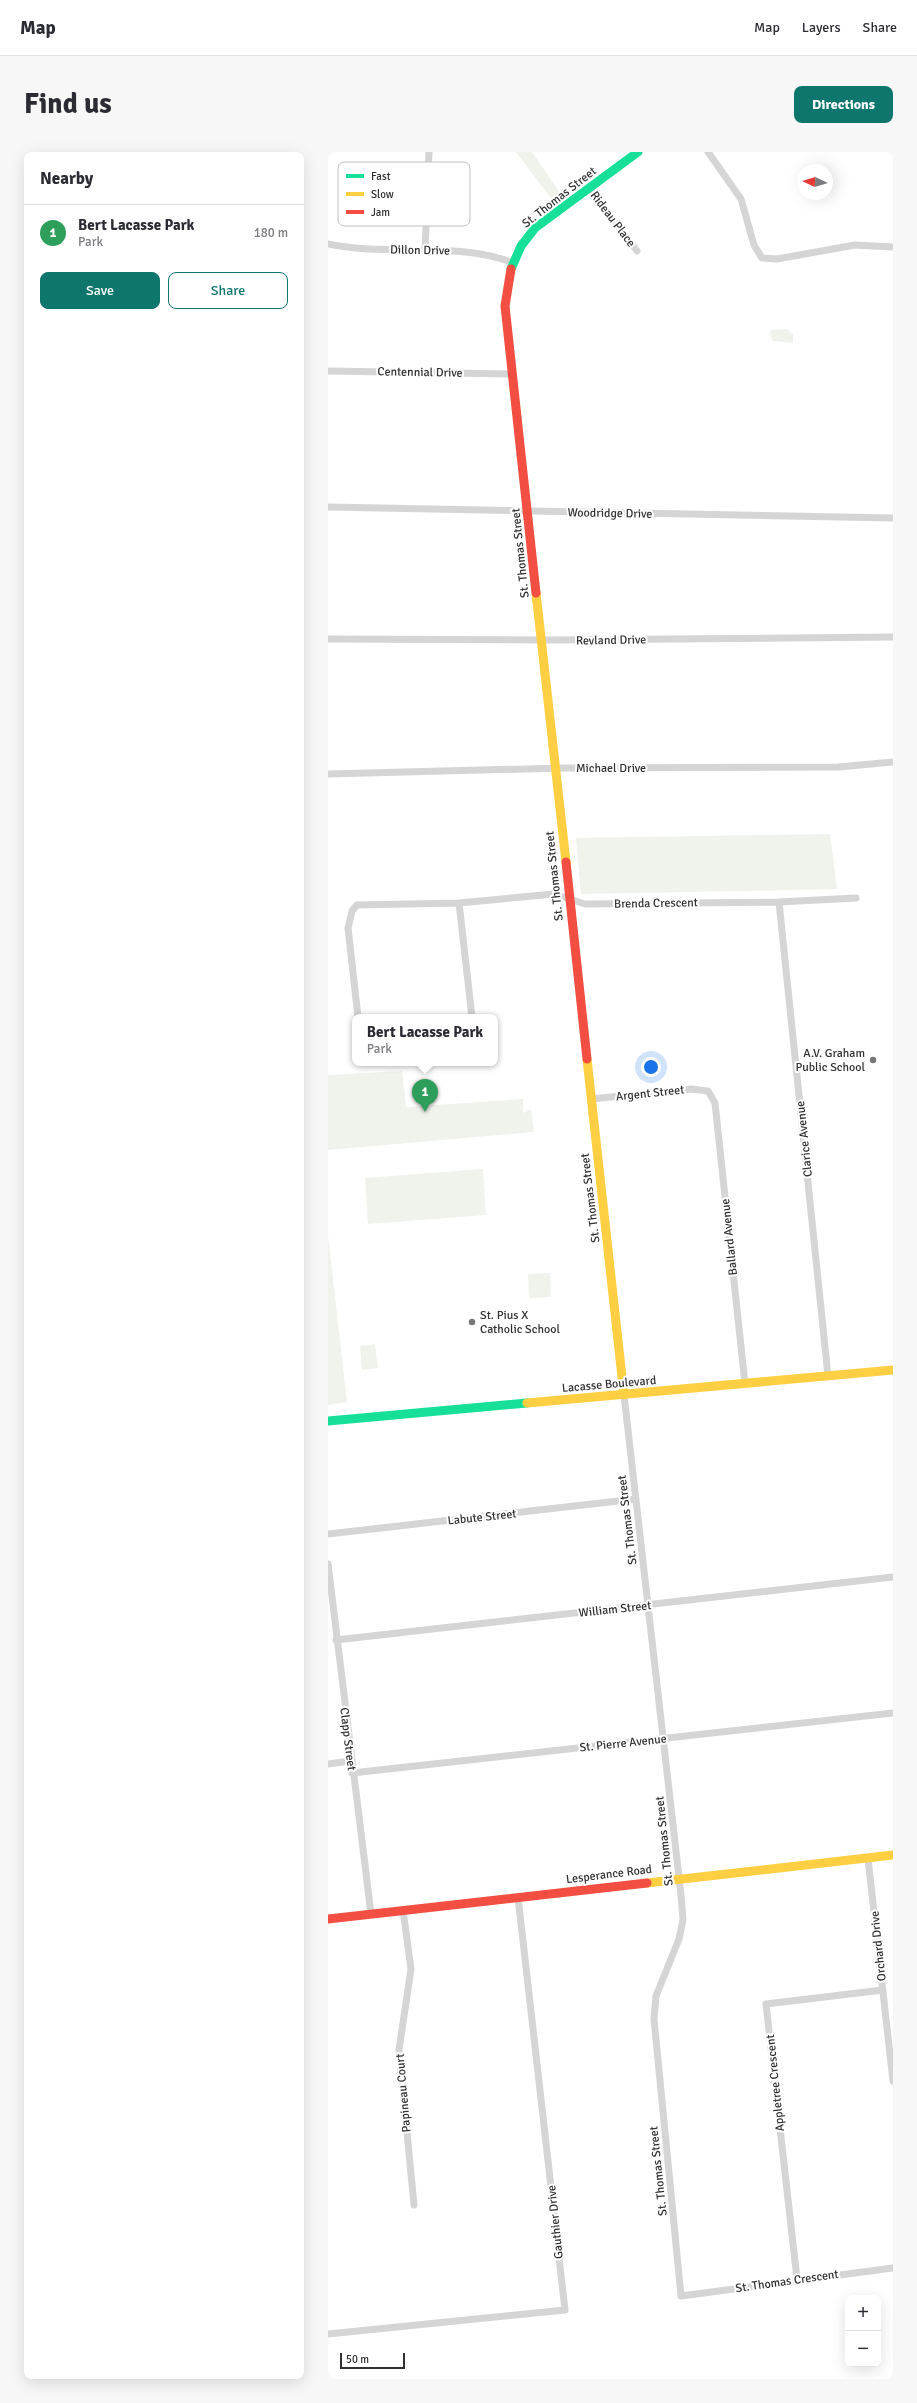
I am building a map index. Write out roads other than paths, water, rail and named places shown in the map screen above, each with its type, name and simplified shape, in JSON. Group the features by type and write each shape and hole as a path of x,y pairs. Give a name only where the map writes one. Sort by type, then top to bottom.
{"street":[{"path":"429,152 429,162"},
{"name":"St. Thomas Street","path":"638,152 535,228 521,243 511,262 506,283 505,306 554,769 624,1395 665,1739 679,1878 682,1927 673,1958 656,1996 654,2019 681,2296"},
{"path":"708,152 741,199 754,245 762,258 777,259 855,245 893,247"},
{"name":"Rideau Place","path":"589,188 637,251"},
{"path":"425,251 426,226"},
{"name":"Dillon Drive","path":"328,244 357,249 476,252 511,262"},
{"name":"Centennial Drive","path":"328,371 512,374"},
{"name":"Woodridge Drive","path":"328,507 893,518"},
{"name":"Revland Drive","path":"328,639 541,640 893,637"},
{"name":"Michael Drive","path":"328,774 554,769 839,767 893,762"},
{"name":"Brenda Crescent","path":"358,1014 348,928 352,911 357,905 365,903 459,903 554,894 585,904 779,902 856,898"},
{"name":"Clarice Avenue","path":"779,902 828,1376"},
{"path":"459,903 472,1014"},
{"name":"Argent Street","path":"591,1099 691,1089 708,1091"},
{"name":"Ballard Avenue","path":"708,1091 715,1103 744,1384"},
{"name":"Lacasse Boulevard","path":"328,1421 893,1370"},
{"name":"Labute Street","path":"328,1534 636,1499"},
{"name":"Clapp Street","path":"328,1564 350,1762 371,1914"},
{"name":"William Street","path":"336,1640 893,1577"},
{"name":"St. Pierre Avenue","path":"352,1773 893,1713"},
{"path":"328,1764 350,1762"},
{"name":"Lesperance Road","path":"328,1919 679,1878 893,1856"},
{"name":"Orchard Drive","path":"868,1859 893,2081"},
{"name":"Gauthier Drive","path":"328,2334 565,2310 518,1897"},
{"name":"Papineau Court","path":"403,1910 411,1969 399,2050 414,2205"},
{"name":"Appletree Crescent","path":"797,2279 766,2004 883,1990"},
{"name":"St. Thomas Crescent","path":"681,2296 797,2279 893,2268"}],"place":[{"name":"A.V. Graham Public School","path":"873,1060"},
{"name":"Bert Lacasse Park","path":"425,1112"},
{"name":"St. Pius X Catholic School","path":"472,1322"}]}
